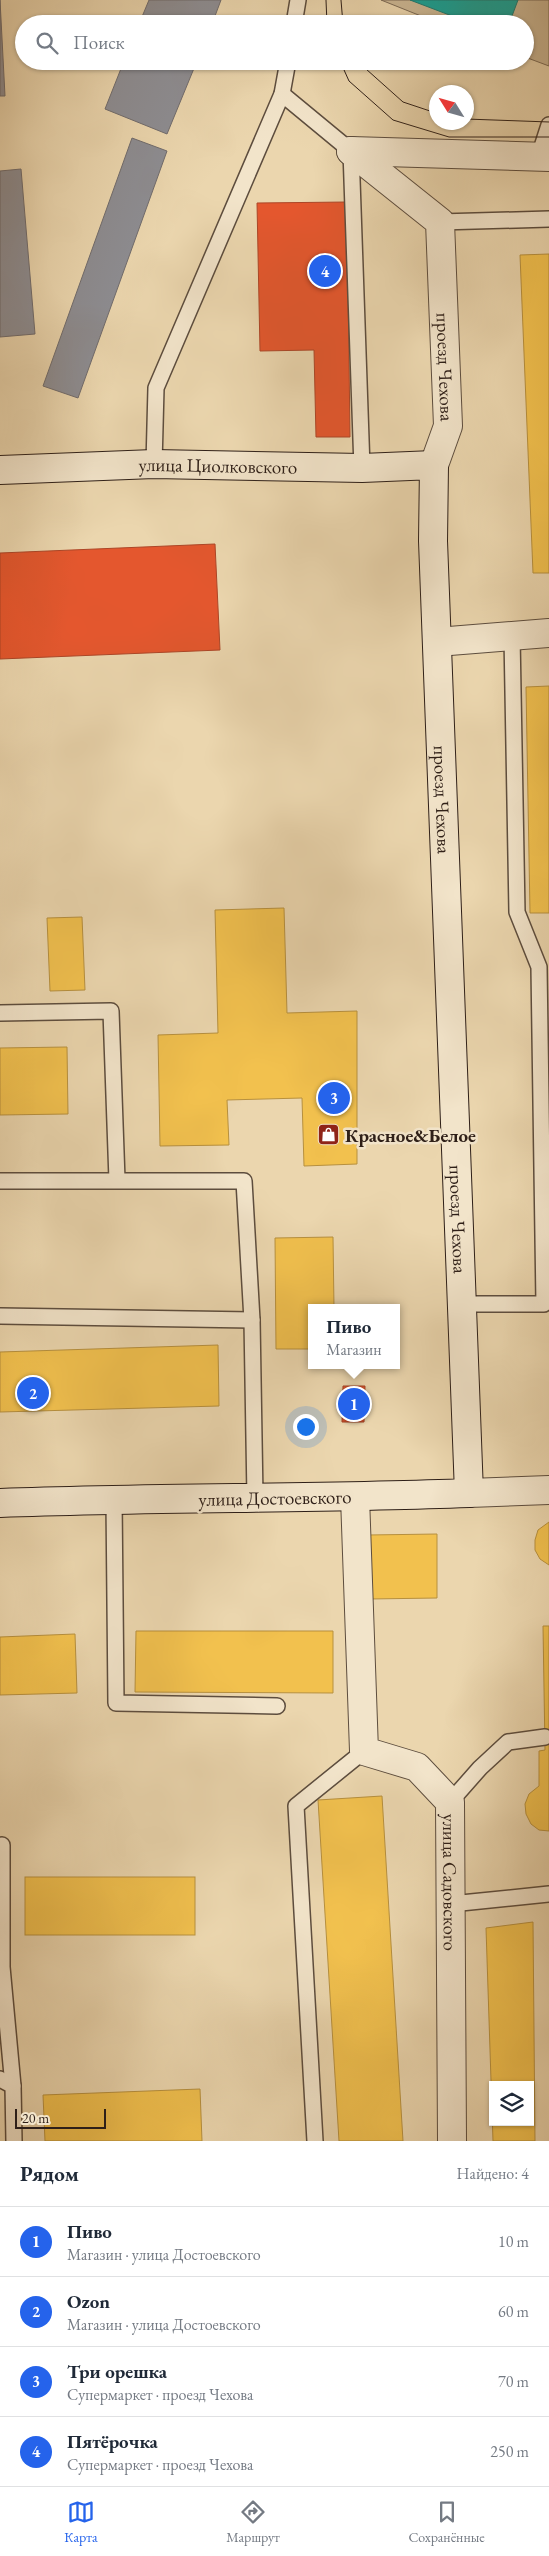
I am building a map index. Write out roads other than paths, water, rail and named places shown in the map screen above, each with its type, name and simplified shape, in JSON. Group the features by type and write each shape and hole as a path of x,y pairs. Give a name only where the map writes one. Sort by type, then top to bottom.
{"street":[{"path":"351,151 544,156"},
{"path":"351,151 440,222"},
{"name":"проезд Чехова","path":"440,222 448,426 434,465 433,541 469,1492"},
{"name":"улица Циолковского","path":"0,470 154,464 362,468 434,465"},
{"path":"437,642 549,633"},
{"name":"улица Достоевского","path":"0,1503 114,1499 355,1497 549,1490"},
{"path":"355,1497 364,1752"},
{"name":"улица Садовского","path":"364,1752 418,1767 450,1802 452,2141"}],"lane":[{"path":"296,15 298,0"},
{"path":"154,464 156,388 282,94 286,70"},
{"path":"282,94 351,151 362,468"},
{"path":"544,156 549,125"},
{"path":"440,222 549,219"},
{"path":"462,1304 544,1304 539,966 517,912 512,636"},
{"path":"0,1013 111,1011 117,1180"},
{"path":"0,1181 244,1181 252,1320 255,1498"},
{"path":"0,1316 252,1320"},
{"path":"114,1499 116,1704 277,1706"},
{"path":"450,1802 480,1768 508,1742 545,1737"},
{"path":"315,2141 296,1806 364,1752"},
{"path":"2,1845 2,1967 6,2082 14,2141"},
{"path":"451,1904 549,1894"}],"tram line":[{"path":"326,0 327,15"},
{"path":"341,0 342,15"},
{"path":"344,70 349,81 393,120 449,137 549,137"},
{"path":"367,70 403,102 429,111"},
{"path":"474,119 549,122"}],"place":[{"name":"Пятёрочка","path":"325,271"},
{"name":"Три орешка","path":"334,1098"},
{"name":"Красное&Белое","path":"329,1135"},
{"name":"Ozon","path":"33,1393"},
{"name":"Пиво","path":"354,1404"}]}
